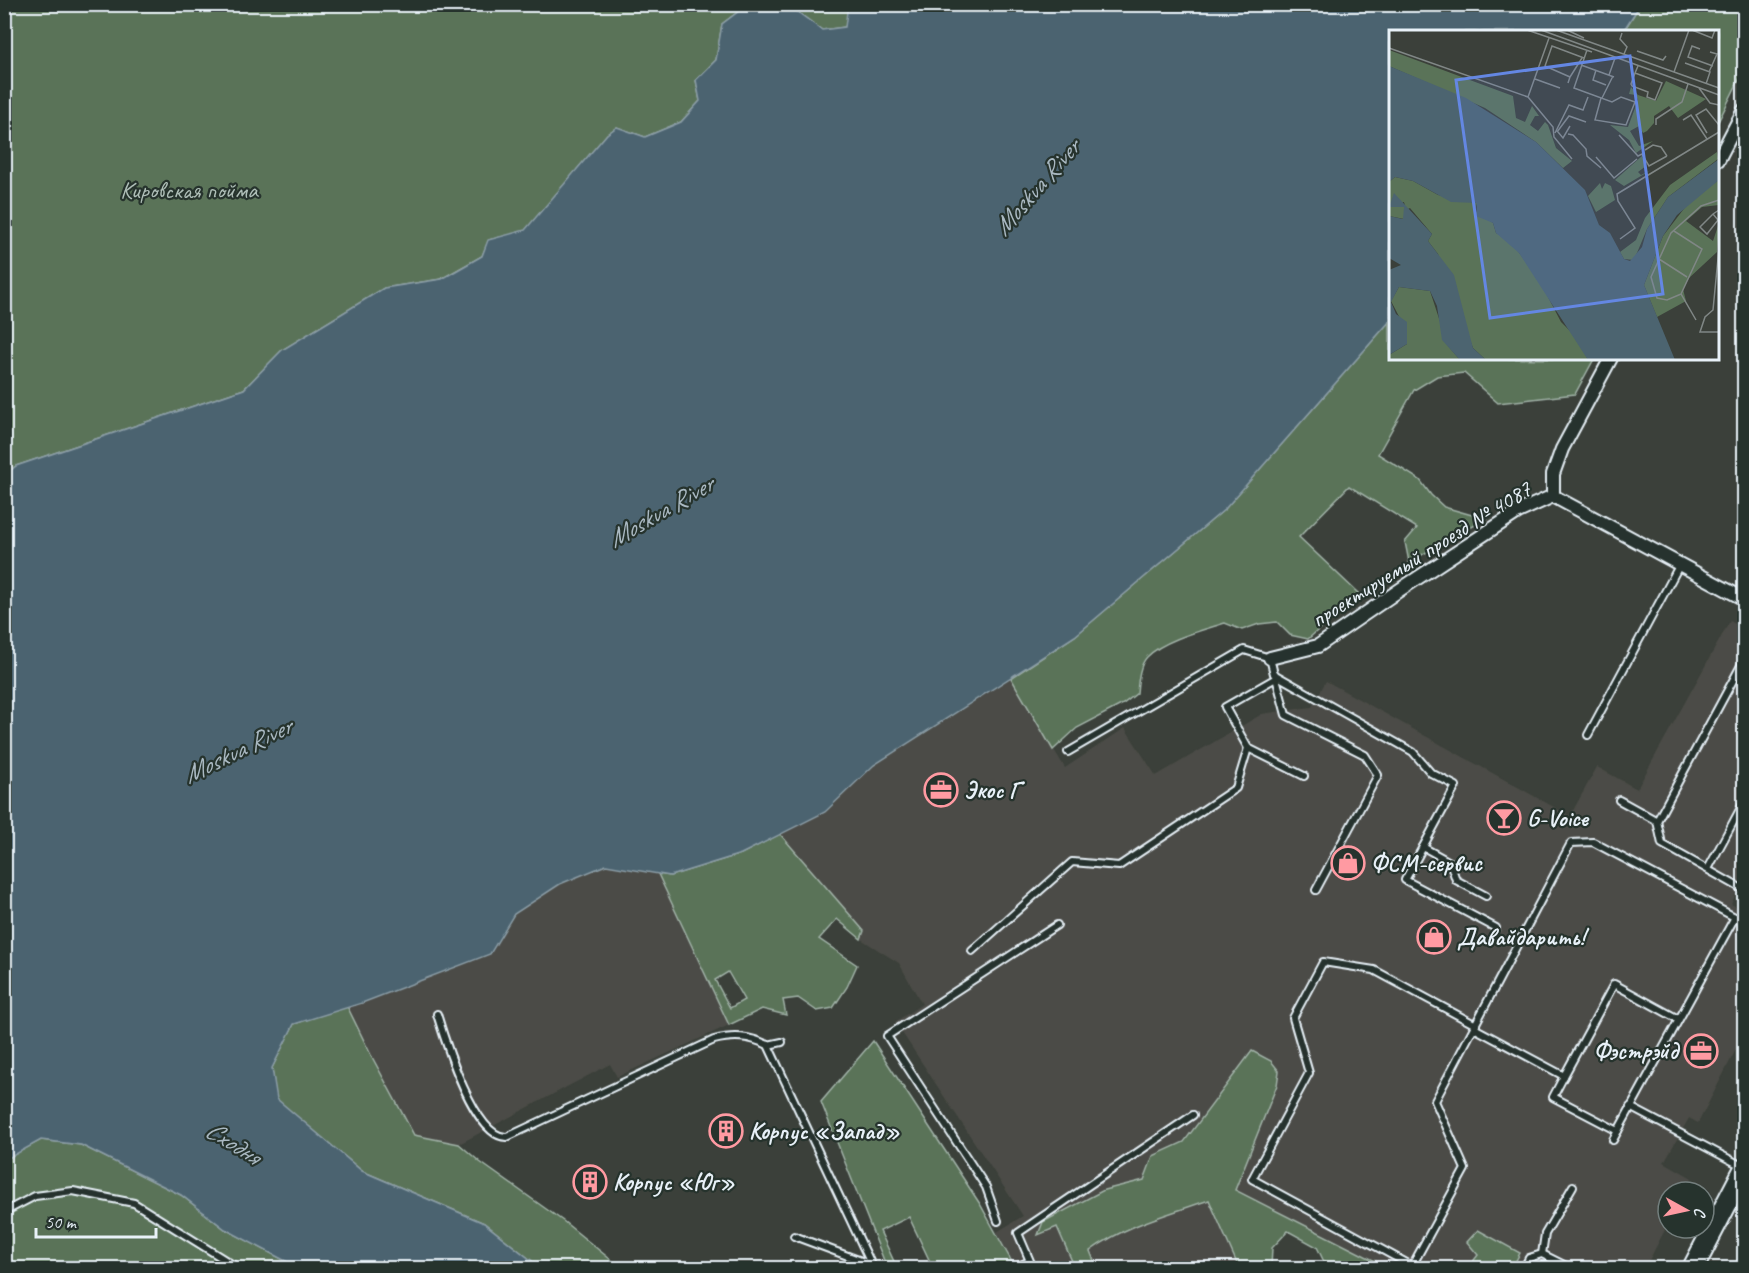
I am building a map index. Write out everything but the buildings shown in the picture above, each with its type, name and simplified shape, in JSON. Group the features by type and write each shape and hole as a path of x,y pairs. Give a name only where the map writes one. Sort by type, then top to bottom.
{"main road":[{"path":"1693,1269 1744,1169"}],"street":[{"path":"1719,158 1744,110"},
{"name":"проектируемый проезд № 4087","path":"1270,658 1318,646 1518,512 1553,496 1553,474 1562,449 1610,360"},
{"path":"1553,496 1744,599"}],"lane":[{"path":"1588,735 1680,564"},
{"path":"1068,752 1244,650 1270,658 1286,715 1365,755 1378,775 1316,890"},
{"path":"1744,660 1657,821 1662,844 1744,890"},
{"path":"1275,676 1225,707 1248,748 1304,776"},
{"path":"1275,676 1413,752 1431,772 1456,786 1406,880 1496,928"},
{"path":"972,951 1072,862 1119,866 1236,788 1248,748"},
{"path":"1619,800 1657,821"},
{"path":"1708,869 1744,802"},
{"path":"1564,1076 1475,1026 1374,970 1323,962 1293,1018 1309,1073 1252,1179 1412,1266 1465,1169 1436,1101 1475,1026 1571,843 1593,842 1744,922"},
{"path":"1423,847 1450,862 1456,880 1486,896"},
{"path":"1613,1140 1735,917"},
{"path":"998,1221 986,1187 887,1036 1058,925"},
{"path":"1618,1131 1553,1096 1614,984 1678,1019"},
{"path":"437,1014 450,1058 461,1083 488,1128 496,1136 501,1137 507,1137 714,1040 730,1036 746,1037 768,1045 782,1042"},
{"path":"768,1045 873,1267"},
{"path":"1630,1107 1744,1169"},
{"path":"1013,1269 1030,1261 1018,1233 1193,1115"},
{"path":"1542,1254 1545,1234 1573,1186"},
{"path":"4,1212 35,1196 73,1191 134,1203 238,1269"},
{"path":"794,1236 873,1267"},
{"path":"1524,1269 1529,1258 1542,1254 1570,1269"}],"shaded area":[{"path":"1730,621 1744,629 1744,878 1731,904 1744,911 1744,1034 1698,1123 1689,1118 1664,1162 1692,1178 1691,1180 1656,1180 1656,1240 1660,1240 1645,1268 1389,1268 1235,1190 1277,1085 1210,1200 1239,1268 997,1268 1012,1262 997,1232 1023,1216 895,1022 922,1004 899,963 861,939 864,931 780,834 825,812 874,765 1011,678 1065,768 1125,728 1156,776 1262,714 1312,707 1326,681 1570,816 1597,767 1637,789"},
{"path":"606,865 658,874 729,1025 617,1077 610,1064 459,1144 414,1135 347,1006 362,1003 490,954 514,914 560,884"}],"green space":[{"name":"Кировская пойма","path":"4,5 747,5 722,24 716,60 696,80 700,101 681,122 645,137 617,127 607,134 525,231 489,240 482,256 441,279 384,288 282,350 244,389 16,466 5,475"},
{"path":"788,5 853,5 845,27 822,30"},
{"path":"1640,5 1744,5 1744,70 1719,120 1719,30 1624,30"},
{"path":"1389,322 1389,360 1593,360 1575,394 1498,403 1464,373 1437,376 1414,390 1378,454 1420,480 1444,507 1486,519 1409,562 1405,542 1417,528 1349,486 1299,537 1359,594 1308,639 1290,635 1277,622 1259,624 1242,630 1225,623 1184,636 1163,646 1144,660 1139,674 1137,693 1123,704 1077,728 1053,750 1011,678 1075,636 1225,509"},
{"path":"780,834 864,931 861,939 837,919 819,939 857,965 847,987 833,1008 817,1011 798,998 783,1000 786,1015 762,1009 729,1025 658,874 670,876 741,854","holes":["728,972 744,1000 730,1008 715,980"]},
{"path":"347,1006 414,1135 459,1144 480,1162 563,1221 621,1268 541,1268 484,1223 362,1171 276,1099 272,1068 294,1024"},
{"path":"873,1041 980,1204 1012,1262 997,1268 933,1268 909,1217 880,1231 897,1268 887,1268 821,1102"},
{"path":"1252,1051 1271,1061 1279,1071 1277,1085 1235,1190 1389,1268 1327,1268 1317,1247 1288,1231 1272,1248 1271,1268 1239,1268 1209,1200 1148,1221 1104,1242 1090,1251 1097,1268 1075,1268 1057,1227 1038,1235 1043,1222 1104,1190 1144,1180 1153,1156 1184,1142"},
{"path":"41,1140 81,1145 181,1195 225,1229 299,1268 5,1268 4,1160"},
{"path":"1478,1230 1520,1253 1512,1268 1468,1268 1478,1255 1467,1242"}],"water":[{"path":"848,4 1640,5 1624,30 1389,30 1389,322 1225,509 1075,636 874,765 825,812 741,854 670,876 606,865 560,884 514,914 490,954 362,1003 294,1024 272,1068 277,1099 362,1171 484,1223 541,1268 299,1268 225,1229 181,1195 81,1145 41,1140 5,1160 5,475 16,466 244,389 282,350 384,288 442,279 482,256 488,240 525,230 607,134 617,127 645,137 681,122 700,101 696,80 716,60 722,24 747,5 788,5 822,30 845,27"}],"place":[{"name":"Экос Г","path":"941,790"},
{"name":"G-Voice","path":"1504,818"},
{"name":"ФСМ-сервис","path":"1348,863"},
{"name":"Давайдарить!","path":"1434,937"},
{"name":"Фэстрэйд","path":"1701,1051"},
{"name":"Корпус «Запад»","path":"726,1131"},
{"name":"Корпус «Юг»","path":"590,1182"}],"water label":[{"name":"Moskva River","path":"1036,187"},
{"name":"Moskva River","path":"660,511"},
{"name":"Moskva River","path":"237,750"},
{"name":"Сходня","path":"233,1142"}]}
